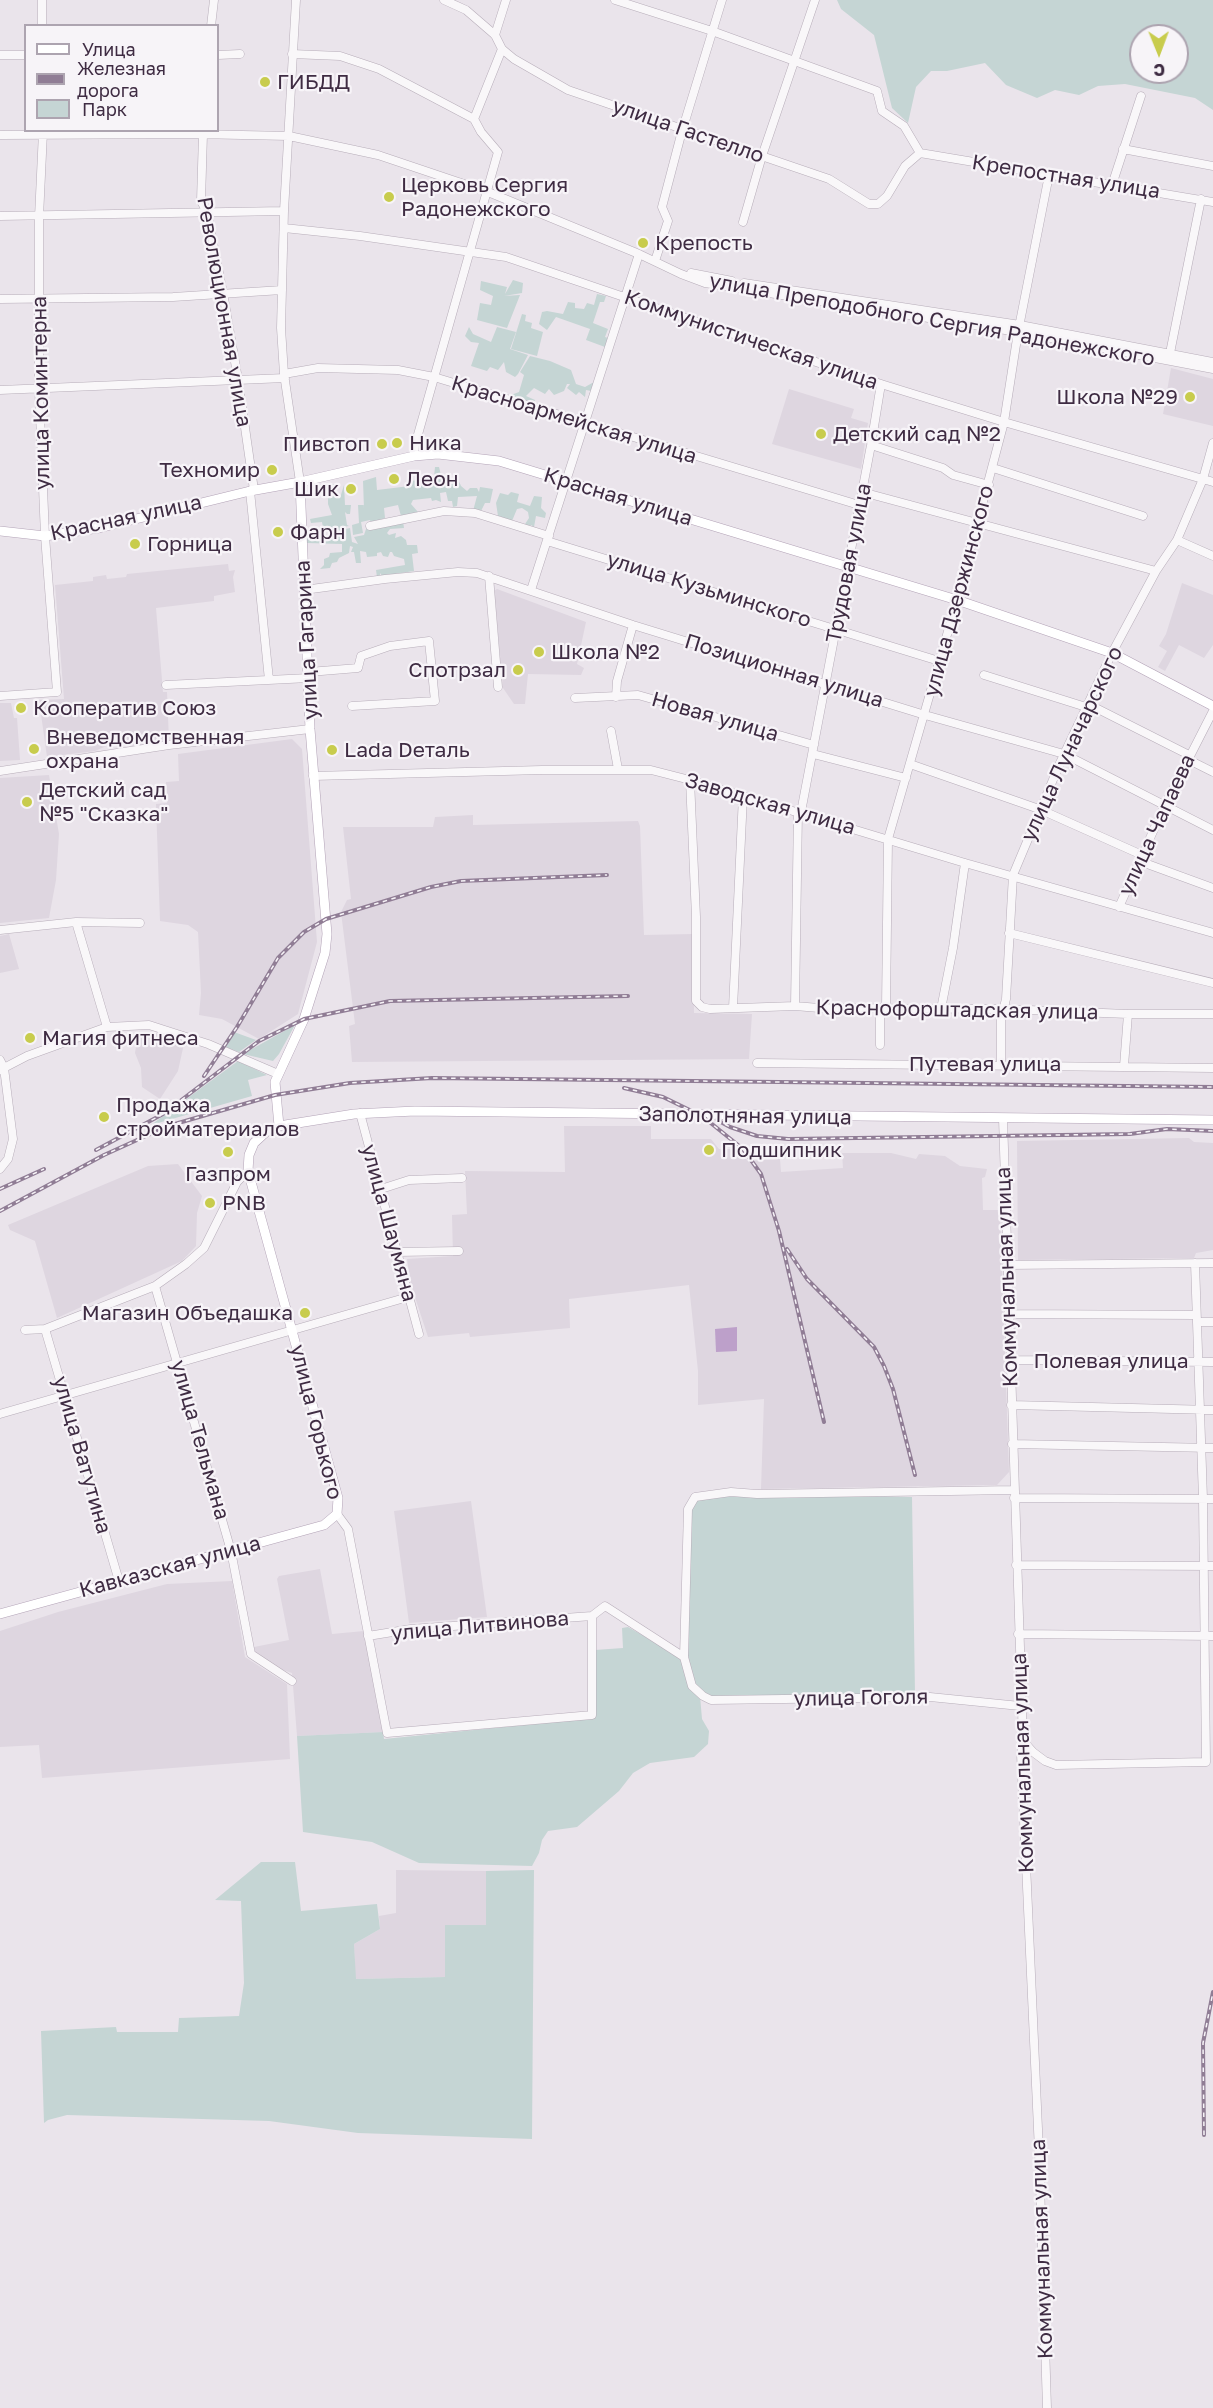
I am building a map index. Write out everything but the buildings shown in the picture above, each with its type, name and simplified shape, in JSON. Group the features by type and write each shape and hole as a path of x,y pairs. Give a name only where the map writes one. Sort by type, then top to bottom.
{"main road":[{"name":"Красная улица","path":"0,531 45,536 99,528 252,490 300,482 414,456 438,454 499,461 957,600 1112,653 1213,706"},
{"name":"улица Гагарина","path":"279,1126 274,1082 304,1019 325,953 326,919 310,729 300,482"},
{"name":"Заполотняная улица","path":"279,1126 360,1113 415,1111 1213,1120"},
{"name":"улица Горького","path":"279,1126 267,1131 254,1143 249,1155 248,1171 338,1498 337,1514"},
{"name":"Кавказская улица","path":"0,1614 324,1526 337,1514"}],"street":[{"path":"42,0 42,24"},
{"path":"211,24 214,0"},
{"name":"улица Гагарина","path":"296,0 284,211 281,328 284,376 300,482"},
{"path":"444,0 466,10 495,35 502,49 474,119"},
{"path":"495,35 506,0"},
{"path":"615,0 712,31 877,92 882,111 904,126 920,153"},
{"path":"655,261 668,221 662,207 682,131 722,0"},
{"path":"742,222 815,0"},
{"name":"улица Гастелло","path":"502,49 514,59 568,90 682,131 829,179 859,200 869,204 878,204 887,196 905,166 920,153"},
{"path":"219,55 240,54"},
{"path":"292,54 340,56 379,69 474,119 481,132 498,152 414,456"},
{"path":"0,55 24,55"},
{"path":"1112,185 1141,96"},
{"name":"улица Коминтерна","path":"0,696 57,692 45,536 39,390 39,217 43,133"},
{"name":"улица Преподобного Сергия Радонежского","path":"0,135 198,133 290,136 378,155 488,192 639,254 681,274 705,282 1019,329 1213,362"},
{"name":"Революционная улица","path":"198,133 201,201 207,212 238,380 252,490 269,680"},
{"path":"1123,149 1213,166"},
{"name":"Крепостная улица","path":"920,153 1213,202"},
{"name":"улица Дзержинского","path":"879,1045 883,1008 888,839 925,715 993,468 1004,422 1019,329 1049,175"},
{"path":"1170,356 1201,199"},
{"path":"0,216 284,211"},
{"name":"Коммунистическая улица","path":"284,228 370,237 506,257 880,384 1213,482"},
{"path":"531,590 564,481 639,254"},
{"path":"0,299 173,297 282,290"},
{"name":"улица Преподобного Сергия Радонежского","path":"1170,356 1213,369"},
{"name":"Красноармейская улица","path":"0,390 238,380 284,376 318,368 398,370 434,378 859,505"},
{"name":"Трудовая улица","path":"795,1006 800,812 871,446 880,384"},
{"name":"улица Луначарского","path":"1001,1064 1001,1019 1006,999 1013,875 1064,754 1112,653 1156,571 1176,540 1203,478 1213,443"},
{"path":"871,446 943,468 953,475 988,485"},
{"path":"993,468 1143,516"},
{"path":"862,492 1156,571"},
{"name":"улица Кузьминского","path":"370,526 444,511 475,513 548,539 939,661"},
{"path":"1176,540 1213,556"},
{"name":"Позиционная улица","path":"304,590 458,572 489,576 633,625 925,715 1064,754 1213,830"},
{"path":"489,576 498,687"},
{"path":"616,697 617,681 633,625"},
{"path":"166,685 269,680 358,668 361,656 390,646 429,641 435,701 352,706"},
{"path":"984,675 1087,706 1213,772"},
{"name":"Новая улица","path":"575,698 638,695 906,778"},
{"name":"улица Чапаева","path":"1119,907 1164,807 1213,711"},
{"path":"0,771 169,745 310,729"},
{"path":"611,731 618,769"},
{"path":"910,764 1040,809 1140,858 1213,888"},
{"name":"Заводская улица","path":"313,776 651,770 800,812 965,863 1213,933"},
{"name":"Краснофорштадская улица","path":"690,780 696,916 696,1000 702,1007 710,1009 795,1006 1003,1009 1128,1014 1212,1011"},
{"path":"733,1008 743,796"},
{"path":"941,1009 953,948 965,863"},
{"path":"76,922 107,1027"},
{"path":"0,930 76,922 140,923"},
{"path":"1009,933 1213,983"},
{"path":"1124,1066 1128,1014"},
{"path":"0,1169 8,1160 13,1139 1,1066 63,1042 107,1027 149,1025 201,1042 278,1074"},
{"name":"Путевая улица","path":"757,1063 1213,1068"},
{"name":"улица Шаумяна","path":"360,1113 419,1334"},
{"name":"Коммунальная улица","path":"1003,1118 1020,1706 1023,1741 1021,1754 1039,2139 1047,2408"},
{"path":"26,1330 45,1329 155,1286 186,1264 204,1248 237,1182 248,1171"},
{"path":"381,1190 409,1180 462,1178"},
{"path":"397,1252 459,1251"},
{"path":"1023,1741 1045,1761 1056,1765 1206,1762 1209,1636 1203,1566 1200,1362 1195,1263"},
{"path":"1006,1265 1213,1263"},
{"name":"улица Тельмана","path":"155,1286 231,1551 251,1654 292,1681"},
{"path":"0,1414 408,1297"},
{"path":"1008,1314 1196,1318 1213,1322"},
{"name":"улица Ватутина","path":"45,1329 119,1581"},
{"name":"Полевая улица","path":"1010,1360 1213,1362"},
{"path":"1011,1406 1213,1410"},
{"path":"1012,1444 1213,1448"},
{"path":"684,1657 688,1509 695,1497 731,1492 758,1494 1014,1494 1213,1499"},
{"name":"улица Горького","path":"337,1514 348,1529 387,1733 592,1715 592,1616"},
{"path":"1016,1565 1213,1566"},
{"name":"улица Литвинова","path":"368,1636 411,1629 592,1616 605,1606 684,1657"},
{"path":"1018,1634 1209,1636"},
{"name":"улица Гоголя","path":"684,1657 692,1686 711,1700 930,1697 1020,1706"}],"shaded area":[{"name":"Школа №29","path":"1171,368 1213,379 1213,426 1163,414"},
{"name":"Детский сад №2","path":"789,389 854,409 851,418 868,423 861,469 772,444"},
{"path":"228,564 229,571 235,570 233,577 235,592 214,596 214,601 156,608 163,692 167,692 169,741 132,746 113,743 95,751 47,757 39,700 64,699 55,585 93,581 93,577 106,575 107,579 126,577 127,574"},
{"path":"1182,583 1213,595 1213,645 1204,658 1179,645 1165,671 1158,667 1167,651 1159,646 1166,634"},
{"name":"Школа №2","path":"497,589 586,622 577,664 584,668 581,675 528,674 525,704 514,704 503,688 494,591"},
{"path":"0,703 11,703 14,718 17,718 20,760 0,761"},
{"path":"292,739 302,749 317,942 298,1014 259,1039 222,1019 199,1015 201,993 198,932 188,925 160,921 156,804 167,803 166,782 179,781 178,754"},
{"path":"49,775 59,834 56,880 49,918 0,923 0,778"},
{"path":"473,815 473,825 638,821 644,935 693,934 694,1013 752,1014 749,1059 352,1062 349,1026 355,1024 341,912 347,900 351,899 343,827 433,827 435,817"},
{"path":"9,934 19,969 0,973 0,936"},
{"path":"154,1033 185,1039 178,1071 160,1099 142,1087 141,1068 135,1053 138,1034 153,1036"},
{"path":"564,1126 651,1126 651,1139 711,1139 719,1149 730,1149 749,1161 780,1159 781,1172 843,1168 842,1153 891,1153 916,1159 919,1154 945,1156 960,1166 987,1169 985,1177 982,1178 983,1210 1000,1210 1009,1472 997,1485 761,1489 764,1399 698,1405 698,1371 689,1285 569,1299 570,1328 470,1337 469,1333 428,1337 411,1285 407,1259 453,1256 452,1215 467,1214 465,1171 565,1172"},
{"path":"1189,1138 1194,1142 1213,1143 1213,1250 1196,1253 1194,1258 1018,1260 1017,1141"},
{"path":"178,1164 202,1196 197,1213 196,1246 182,1261 57,1318 35,1241 10,1230 8,1225 148,1166"},
{"path":"737,1327 737,1351 716,1352 715,1329"},
{"path":"471,1501 487,1617 409,1623 394,1511"},
{"path":"320,1569 332,1634 364,1631 383,1732 297,1736 292,1673 271,1666 256,1655 254,1647 289,1640 277,1579 279,1576"},
{"path":"232,1581 245,1657 287,1684 290,1759 42,1778 39,1745 0,1747 0,1631 58,1612 167,1584"},
{"path":"396,1870 486,1871 486,1925 445,1977 355,1979 354,1944 380,1929 379,1916 396,1913"}],"green space":[{"path":"837,0 1213,0 1213,110 1195,98 1125,84 1098,86 1079,95 1055,90 1037,98 1006,85 985,63 947,71 931,71 916,87 908,123 892,108 874,35 841,9"},
{"path":"513,280 523,283 522,293 504,296 520,295 507,328 477,320 480,303 491,305 493,296 480,290 481,281 507,287 505,294"},
{"path":"597,294 606,296 604,302 600,302 593,323 608,329 605,347 586,340 590,329 556,317 547,330 539,324 542,312 563,314 568,302 575,303 575,308 584,309 587,303 594,305"},
{"path":"522,314 526,315 525,321 532,323 531,328 543,332 537,356 511,349"},
{"path":"469,327 473,334 491,342 497,327 516,332 510,349 528,355 515,377 506,372 504,362 498,370 490,367 487,371 471,366 479,343 471,342 465,336"},
{"path":"530,356 571,370 576,384 585,387 594,382 591,391 586,390 585,397 579,392 576,395 567,388 570,384 567,384 564,391 554,395 549,389 545,394 534,388 526,396 535,400 533,405 514,401 511,395 519,392 524,375 520,372"},
{"path":"435,467 439,467 442,479 452,484 458,479 467,491 470,488 477,488 479,492 480,487 493,489 490,503 485,503 480,513 473,511 477,496 458,497 457,506 453,507 452,501 448,501 446,492 440,493 441,502 432,501 431,498 413,500 411,504 418,512 401,516 398,505 384,508 385,518 371,523 370,520 361,522 363,533 353,535 352,525 359,523 358,505 364,505 363,481 376,477 377,490 410,486 411,481 434,477"},
{"path":"335,484 335,498 340,498 344,485 345,505 351,505 350,514 345,512 349,526 343,527 341,532 337,528 323,528 322,522 311,523 310,519 332,515 328,504 328,485"},
{"path":"511,492 519,494 517,502 530,506 534,496 542,497 541,508 546,513 545,518 536,516 534,527 531,525 529,527 525,524 529,518 528,512 522,508 517,509 512,521 498,516 496,503 500,493 508,495"},
{"path":"403,521 404,528 390,529 387,533 389,535 396,533 395,538 401,536 406,540 407,545 417,545 418,553 412,554 414,571 382,576 380,573 377,577 376,570 405,565 404,559 394,556 392,552 388,557 383,556 381,552 377,553 377,556 367,557 366,552 360,551 361,563 356,563 354,552 351,552 353,547 350,546 349,553 332,563 330,568 320,569 324,565 324,559 329,557 330,553 342,552 342,544 307,543 307,536 320,534 323,539 335,538 336,530 341,534 345,529 350,528 352,542 358,544 354,537 364,535 366,529"},
{"path":"295,1025 273,1061 243,1054"},
{"path":"234,1032 256,1040 239,1052 225,1047"},
{"path":"238,1061 267,1075 248,1080 252,1096 151,1125"},
{"path":"757,1494 912,1497 915,1694 711,1700 692,1686 687,1671 688,1509 695,1497"},
{"path":"628,1627 686,1660 700,1696 702,1719 709,1731 708,1744 694,1757 650,1763 633,1773 619,1791 577,1827 548,1831 532,1866 419,1863 372,1842 303,1832 297,1736 383,1732 384,1739 594,1718 595,1650 623,1648 622,1628"},
{"path":"261,1862 295,1862 301,1911 377,1904 380,1929 354,1944 356,1979 445,1977 445,1925 486,1925 486,1871 534,1870 532,2139 358,2133 269,2121 67,2115 44,2123 41,2031 116,2027 117,2032 178,2032 179,2018 239,2016 244,1983 241,1901 215,1900"}],"railway":[{"path":"204,1076 237,1027 278,958 304,932 326,919 431,887 461,881 607,875"},
{"path":"96,1150 163,1114 259,1041 304,1019 390,1001 628,996"},
{"path":"0,1211 104,1155 168,1126 275,1095 350,1083 432,1078 1213,1087"},
{"path":"624,1088 663,1097 702,1116 743,1149 761,1174 779,1231 824,1422"},
{"path":"717,1120 757,1136 788,1139 1130,1134 1167,1129 1213,1131"},
{"path":"0,1189 44,1169"},
{"path":"787,1249 807,1279 874,1347 893,1389 915,1475"},
{"path":"1204,2135 1203,2043 1213,1992"}],"place":[{"name":"ГИБДД","path":"265,82"},
{"name":"Церковь Сергия Радонежского","path":"389,197"},
{"name":"Крепость","path":"643,243"},
{"name":"Школа №29","path":"1190,397"},
{"name":"Детский сад №2","path":"821,434"},
{"name":"Ника","path":"397,443"},
{"name":"Пивстоп","path":"382,444"},
{"name":"Техномир","path":"272,470"},
{"name":"Леон","path":"394,479"},
{"name":"Шик","path":"351,489"},
{"name":"Фарн","path":"278,532"},
{"name":"Горница","path":"135,544"},
{"name":"Школа №2","path":"539,652"},
{"name":"Спотрзал","path":"518,670"},
{"name":"Кооператив Союз","path":"21,708"},
{"name":"Вневедомственная охрана","path":"34,749"},
{"name":"Lada Dеталь","path":"332,750"},
{"name":"Детский сад №5 \"Сказка\"","path":"27,802"},
{"name":"Магия фитнеса","path":"30,1038"},
{"name":"Продажа стройматериалов","path":"104,1117"},
{"name":"Подшипник","path":"709,1150"},
{"name":"Газпром","path":"228,1152"},
{"name":"PNB","path":"210,1203"},
{"name":"Магазин Объедашка","path":"305,1313"}]}
